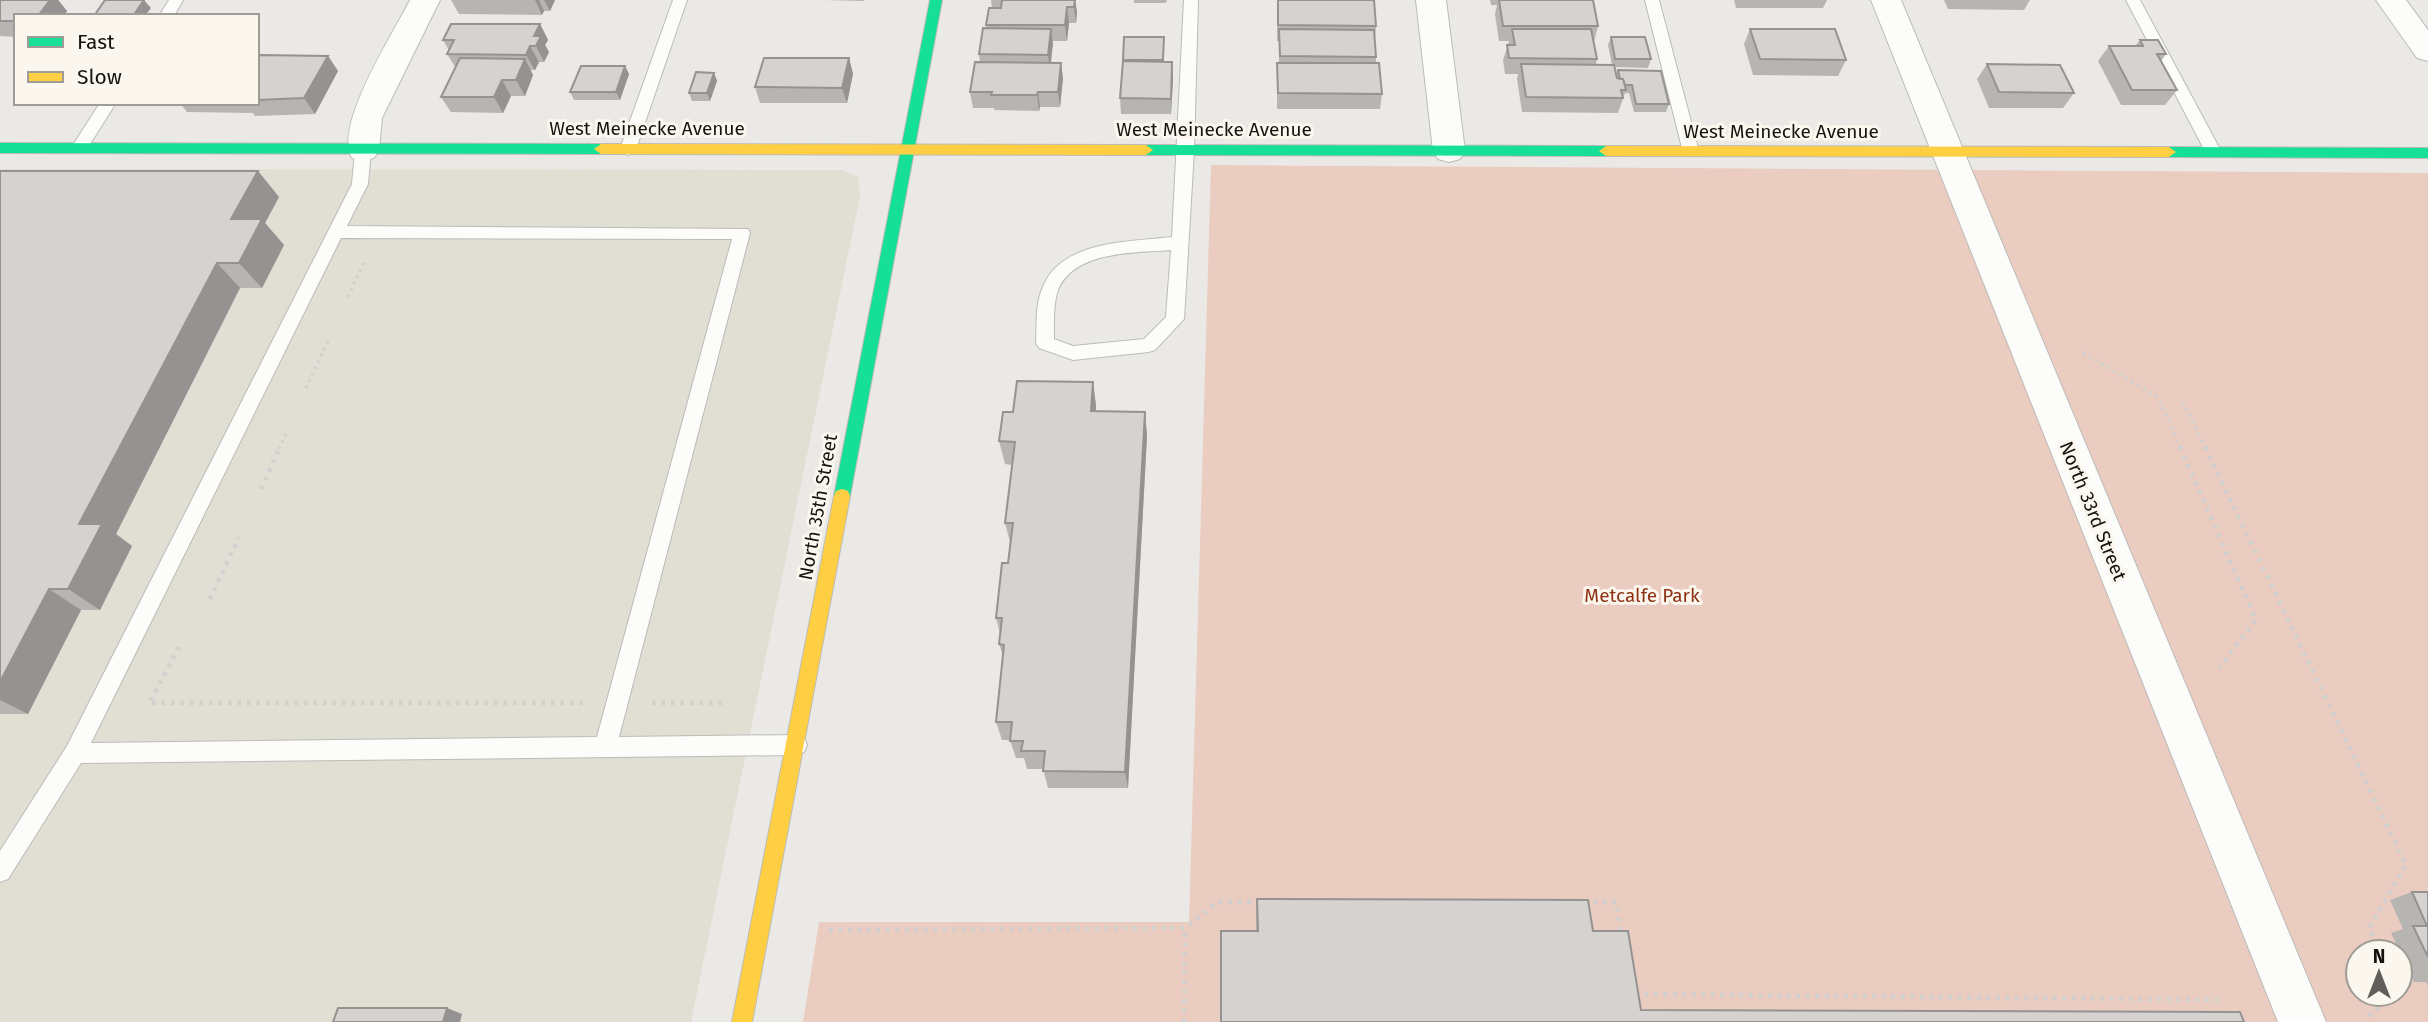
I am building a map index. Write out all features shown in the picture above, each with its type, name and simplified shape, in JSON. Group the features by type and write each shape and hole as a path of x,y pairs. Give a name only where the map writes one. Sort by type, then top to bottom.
{"street":[{"path":"363,150 366,118 425,0"},
{"name":"North 35th Street","path":"742,1022 936,0"},
{"path":"1431,0 1449,151"},
{"name":"North 33rd Street","path":"1886,0 1945,152 2302,1022"},
{"path":"2391,0 2428,51"},
{"name":"West Meinecke Avenue","path":"0,148 2428,153"}],"lane":[{"path":"628,149 680,0"},
{"path":"1179,243 1091,254 1067,267 1052,285 1045,343 1073,353 1149,345 1175,319 1186,150 1191,0"},
{"path":"1652,0 1691,152"},
{"path":"2133,0 2214,153"},
{"path":"79,148 107,105"},
{"path":"0,871 75,753 338,232 360,184 363,150"},
{"path":"338,232 742,233 605,748"},
{"path":"75,753 796,745"}],"path":[{"path":"348,297 368,255"},
{"path":"306,388 329,339"},
{"path":"2083,353 2158,397 2256,620 2219,668"},
{"path":"2183,402 2406,865 2369,928 2373,938"},
{"path":"261,489 287,432"},
{"path":"210,599 239,537"},
{"path":"179,647 149,703 724,703"},
{"path":"829,930 1185,928 1218,902 1273,902"},
{"path":"1574,902 1616,902 1622,942"},
{"path":"1184,1022 1185,928"},
{"path":"1629,981 1631,994 2223,1000"},
{"path":"2369,1016 2378,1008"}],"shaded area":[{"path":"0,169 843,170 858,177 860,196 691,1022 0,1022"}],"green space":[{"name":"Metcalfe Park","path":"1211,165 2428,173 2428,1022 803,1022 819,922 1189,922"}],"building":[{"path":"0,0 50,0 40,14 14,14 14,21 0,21"},
{"path":"105,0 144,0 134,14 95,14"},
{"path":"1002,0 1075,0 1074,7 1067,7 1065,25 986,25 989,8 1001,8"},
{"path":"1278,0 1374,0 1376,26 1278,25"},
{"path":"1499,0 1593,0 1598,26 1503,26"},
{"path":"451,24 540,24 534,36 541,36 536,46 530,46 526,55 447,54 454,40 443,40"},
{"path":"983,28 1051,29 1048,55 979,54"},
{"path":"1279,29 1374,30 1376,57 1280,56"},
{"path":"1512,29 1591,29 1597,59 1509,58 1507,45 1515,45"},
{"path":"1750,29 1835,29 1846,60 1760,59"},
{"path":"1124,37 1164,37 1163,60 1123,60"},
{"path":"1611,37 1645,37 1651,59 1615,59"},
{"path":"2140,40 2158,40 2166,54 2157,54 2177,90 2132,90 2109,46 2143,46"},
{"path":"259,55 328,56 304,98 259,100"},
{"path":"460,58 525,59 516,80 502,80 494,97 441,97"},
{"path":"764,58 849,58 842,88 755,87"},
{"path":"1123,61 1172,62 1171,99 1120,98"},
{"path":"975,62 1061,63 1058,92 991,95 992,92 970,92"},
{"path":"1277,63 1379,63 1382,94 1278,93"},
{"path":"1521,64 1614,65 1617,78 1623,79 1626,90 1621,90 1623,98 1526,97"},
{"path":"1987,64 2060,65 2074,93 1999,92"},
{"path":"581,66 625,66 616,92 570,92"},
{"path":"1618,70 1661,71 1669,104 1636,104 1632,85 1625,85"},
{"path":"696,72 714,73 707,93 689,93"},
{"path":"0,171 258,171 231,219 262,219 239,263 217,263 79,524 102,524 68,589 49,589 0,682"},
{"path":"1017,381 1093,382 1091,411 1145,412 1125,772 1043,771 1045,751 1021,751 1023,741 1010,741 1012,722 996,722 1004,645 999,644 1002,618 996,618 1002,563 1008,563 1013,523 1005,523 1015,442 999,441 1003,412 1013,412"},
{"path":"2412,892 2428,892 2428,957 2413,926 2427,926"},
{"path":"1257,899 1588,900 1593,931 1628,931 1641,1010 2240,1012 2244,1022 1221,1022 1221,931 1258,931"},
{"path":"338,1008 447,1008 443,1022 333,1022"}],"traffic: fast":[{"path":"842,496 936,0"},
{"path":"0,148 601,149"},
{"path":"1146,150 1606,151"},
{"path":"2169,152 2428,153"}],"traffic: slow":[{"path":"601,149 1146,150"},
{"path":"1606,151 2169,152"},
{"path":"742,1022 842,496"}]}
